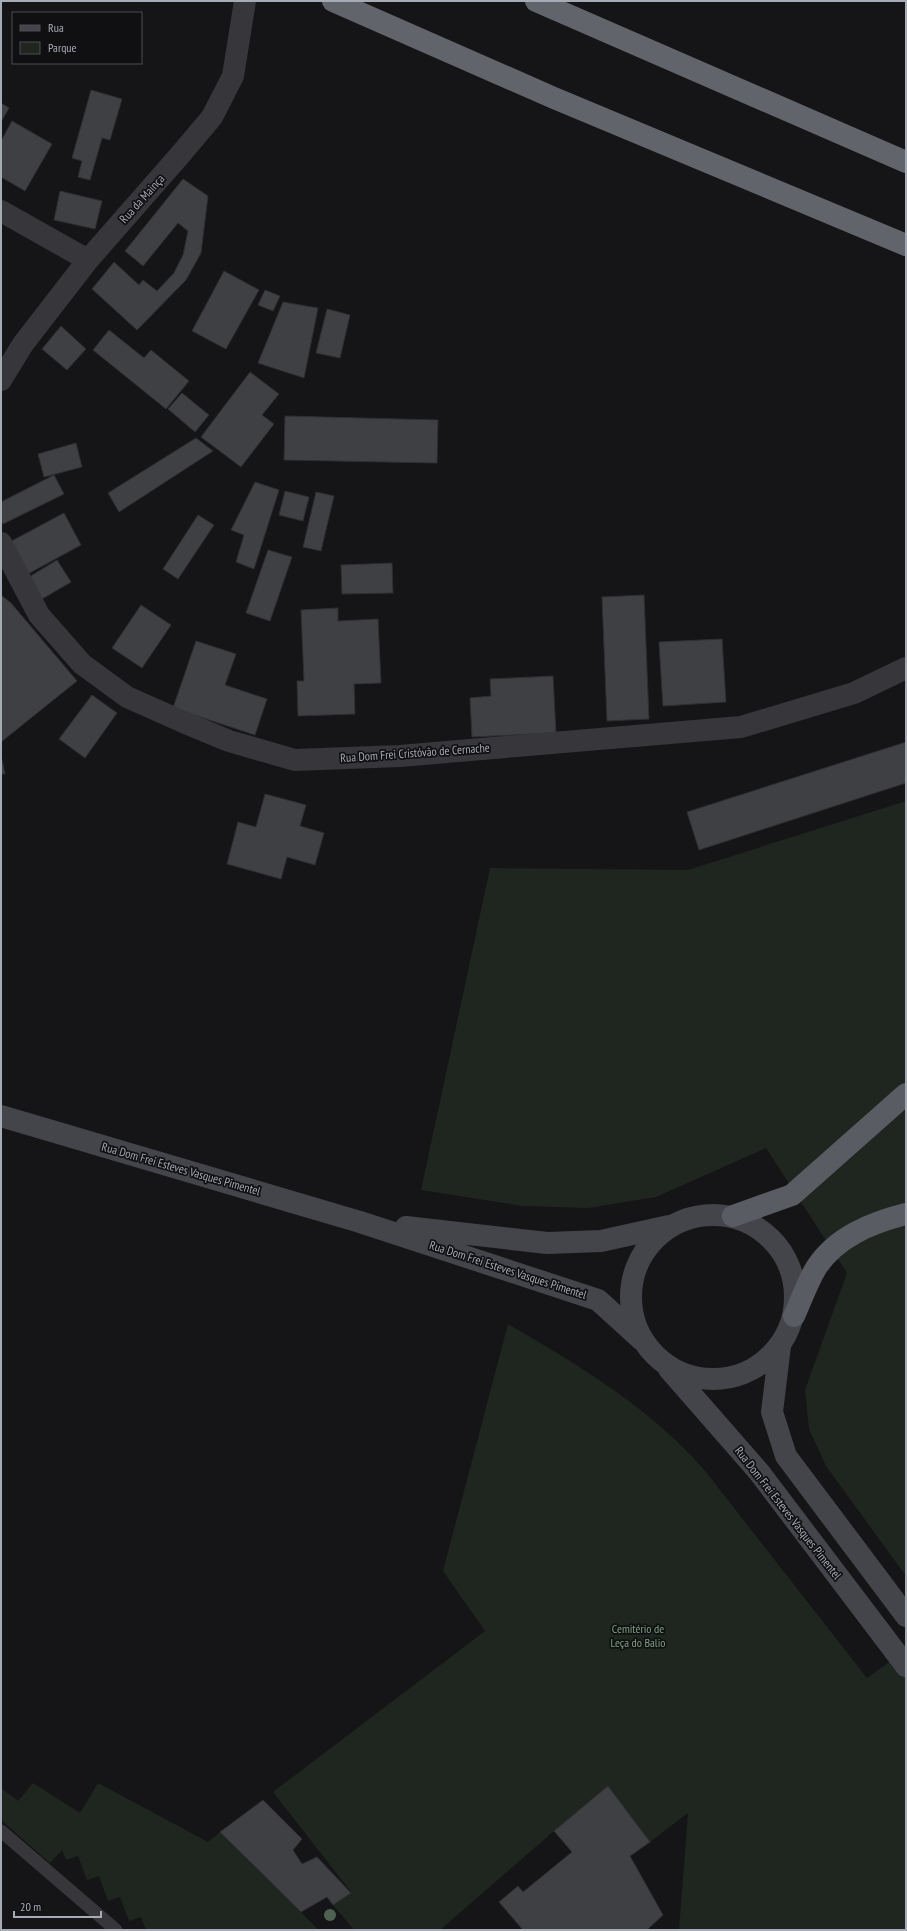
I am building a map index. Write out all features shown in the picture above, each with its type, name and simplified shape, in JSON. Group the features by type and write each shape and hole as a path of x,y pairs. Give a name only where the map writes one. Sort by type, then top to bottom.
{"highway":[{"path":"333,1 554,98 906,245"},
{"path":"536,1 906,162"},
{"path":"733,1216 792,1195 906,1094"},
{"path":"794,1316 816,1268 839,1241 887,1219 906,1214"}],"main road":[{"name":"Rua Dom Frei Esteves Vasques Pimentel","path":"1,1116 360,1222 598,1300 642,1340 759,1472 906,1666"},
{"path":"642,1340 631,1310 632,1278 645,1249 670,1226 700,1215 733,1216 762,1230 784,1253 795,1284 794,1316 780,1346 772,1412 786,1456 906,1616"},
{"name":"Rua Dom Frei Esteves Vasques Pimentel","path":"360,1222 547,1243 601,1241 670,1226"},
{"path":"664,1364 693,1377 726,1379 756,1368 780,1346"}],"street":[{"name":"Rua da Mainça","path":"1,380 23,344 88,260 212,117 233,76 245,1"},
{"path":"1,211 88,260"},
{"name":"Rua Dom Frei Cristóvão de Cernache","path":"1,543 39,615 82,664 128,697 181,721 230,741 295,760 400,756 741,727 854,693 906,668"}],"lane":[{"path":"1,1831 116,1930"}],"green space":[{"path":"906,801 906,1576 826,1466 809,1429 805,1390 847,1273 766,1148 656,1197 588,1208 523,1206 421,1190 490,868 688,870"},
{"name":"Cemitério de Leça do Balio","path":"508,1324 588,1372 638,1408 685,1449 706,1472 867,1678 906,1650 906,1930 679,1930 688,1813 650,1842 554,1831 440,1930 354,1930 333,1905 351,1892 273,1792 485,1631 443,1571"},
{"path":"33,1783 80,1813 98,1783 208,1842 220,1832 319,1930 146,1930 141,1917 129,1921 120,1897 108,1901 99,1876 87,1880 78,1856 66,1860 62,1850 50,1863 1,1820 1,1788 18,1801"}],"building":[{"path":"91,90 122,99 110,140 102,138 90,180 78,177 82,161 72,158"},
{"path":"1,103 9,108 1,122"},
{"path":"12,121 52,144 25,191 1,177 1,141"},
{"path":"183,179 208,196 201,253 186,280 137,330 92,289 114,262 139,285 143,280 157,291 174,273 183,255 188,231 178,223 143,266 125,251"},
{"path":"60,191 102,201 95,229 54,220"},
{"path":"224,271 259,290 226,349 192,331"},
{"path":"265,290 280,296 273,311 258,305"},
{"path":"283,302 318,308 304,378 258,363"},
{"path":"327,309 350,315 340,358 316,353"},
{"path":"61,326 86,349 67,370 42,349"},
{"path":"109,330 144,358 151,350 189,381 166,409 93,350"},
{"path":"250,372 279,394 262,415 274,424 241,467 201,437"},
{"path":"182,393 209,415 195,432 168,409"},
{"path":"285,416 438,420 437,463 284,460"},
{"path":"196,438 213,451 119,512 108,493"},
{"path":"76,443 82,467 44,477 38,454"},
{"path":"54,475 64,494 3,524 1,520 1,502"},
{"path":"255,482 279,490 254,569 236,562 244,535 231,530"},
{"path":"285,491 309,497 303,521 279,515"},
{"path":"316,492 334,496 321,551 303,547"},
{"path":"64,513 81,545 24,576 6,544"},
{"path":"198,515 214,525 178,579 163,569"},
{"path":"268,550 292,557 270,621 246,613"},
{"path":"57,560 71,582 42,599 29,577"},
{"path":"392,563 393,593 342,594 341,565"},
{"path":"1,595 11,603 77,681 1,742"},
{"path":"644,595 649,719 607,721 602,597"},
{"path":"141,605 171,625 142,668 112,648"},
{"path":"338,608 338,621 378,619 381,683 354,684 355,714 298,716 297,681 304,681 301,610"},
{"path":"722,639 726,702 663,706 659,642"},
{"path":"196,641 236,654 225,685 267,699 255,735 173,708"},
{"path":"553,676 556,733 472,737 470,698 491,696 490,679"},
{"path":"92,695 117,713 85,758 59,739"},
{"path":"906,742 906,783 699,850 687,812"},
{"path":"1,755 5,774 1,774"},
{"path":"265,794 306,805 300,826 324,833 315,865 287,857 281,879 227,864 238,822 256,827"},
{"path":"608,1786 650,1842 630,1856 663,1915 647,1930 523,1930 499,1902 518,1886 523,1892 572,1852 554,1831"},
{"path":"263,1800 302,1839 293,1850 302,1864 317,1857 351,1893 333,1905 327,1897 301,1912 220,1832"}]}
